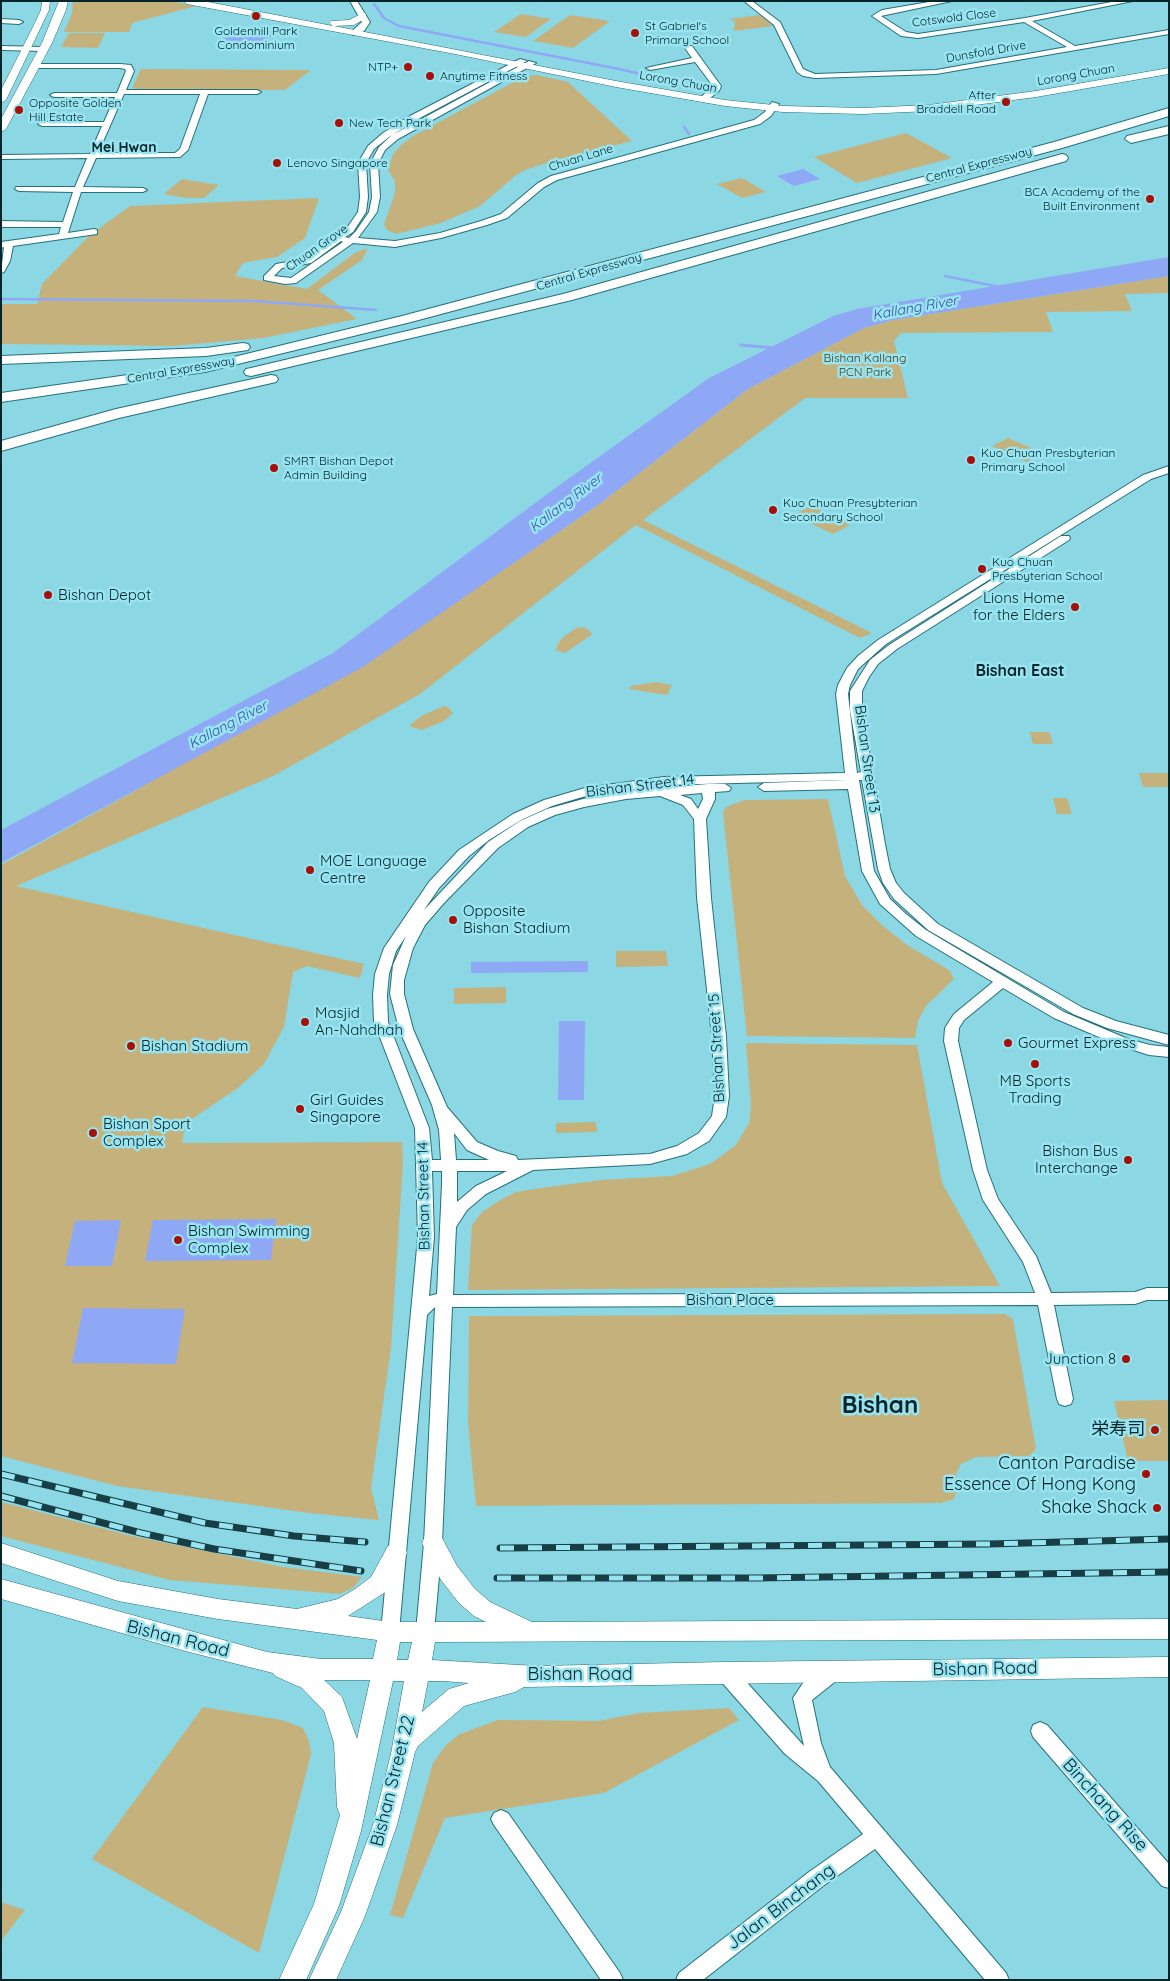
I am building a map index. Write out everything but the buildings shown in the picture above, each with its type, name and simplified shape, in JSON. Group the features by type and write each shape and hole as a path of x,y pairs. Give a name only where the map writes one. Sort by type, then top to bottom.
{"highway":[{"path":"1039,149 1042,144 1169,103"},
{"name":"Central Expressway","path":"1,398 205,368 406,320 533,287 1169,112"},
{"path":"1126,140 1169,128"},
{"name":"Central Expressway","path":"1,411 208,381 345,352 567,297 1077,154"},
{"path":"1,355 206,352 406,320"},
{"path":"1,446 116,414 308,369 329,362 345,352"},
{"path":"1,360 73,355"}],"main road":[{"path":"1,100 45,10 46,1"},
{"path":"1,129 44,49 64,1"},
{"name":"Lorong Chuan","path":"188,1 331,23 358,31"},
{"name":"Lorong Chuan","path":"220,1 270,14 705,98 773,106 863,110 929,108 1036,94 1169,71"},
{"path":"331,23 350,23 363,16"},
{"name":"Lorong Chuan","path":"773,106 859,108 931,105 999,96 1169,67"},
{"path":"433,1543 449,1573 467,1596 482,1609 528,1632"},
{"path":"1,1553 118,1591 218,1609 390,1632 1169,1629"},
{"path":"287,1619 343,1608 358,1599 379,1584 396,1553"},
{"name":"Bishan Road","path":"1,1589 120,1624 267,1662 321,1669 536,1676 836,1670 1169,1667"},
{"name":"Bishan Street 22","path":"292,1980 326,1906 350,1831 390,1632"},
{"name":"Bishan Street 22","path":"322,1980 352,1916 385,1825 403,1754 419,1671 424,1632"},
{"path":"267,1662 310,1681 334,1705 346,1742 350,1831"},
{"path":"403,1754 410,1738 457,1697 536,1676"}],"street":[{"path":"353,1 366,22 358,31"},
{"name":"Dunsfold Drive","path":"747,1 777,24 800,70 815,76 928,72 1169,32"},
{"name":"Cotswold Close","path":"949,1 882,12 876,16 910,36 1025,20 1130,1"},
{"path":"1025,20 1073,48"},
{"path":"1,21 19,22"},
{"path":"1,48 44,49"},
{"path":"689,48 716,86 716,89 705,98"},
{"path":"650,68 697,59"},
{"name":"Chuan Grove","path":"525,63 395,138 382,149 374,164 376,196 373,212 369,220 350,241 293,281 267,278 269,273 279,266 308,261 339,240 350,230 362,212 364,198 362,163 371,148 386,135 413,118 525,63"},
{"path":"35,66 127,67 130,72 78,189 63,236"},
{"path":"1,157 167,156 181,153 205,92"},
{"path":"54,95 257,92"},
{"name":"Chuan Lane","path":"339,240 400,243 441,235 484,223 504,216 541,185 554,178 757,122 773,106"},
{"path":"42,124 106,124"},
{"path":"19,189 143,190"},
{"path":"1,224 66,225"},
{"path":"1,270 6,260 5,244 94,232"},
{"name":"Bishan Street 13","path":"1169,468 1147,477 882,642 862,658 844,685 842,694 852,781 868,871 885,901 921,933 1060,1015 1098,1033 1149,1050 1169,1052"},
{"name":"Bishan Street 13","path":"1169,477 1148,487 1068,536 900,643 874,662 863,676 855,698 867,780 884,869 890,883 899,896 933,927 1078,1010 1112,1025 1169,1040"},
{"path":"692,779 708,788"},
{"name":"Bishan Street 14","path":"390,1632 426,1237 422,1128 381,1022 380,995 382,974 389,951 434,885 464,853 517,817 548,803 586,792 632,784 692,779 852,781"},
{"name":"Bishan Street 14","path":"424,1632 433,1543 450,1205 449,1166 446,1130 439,1105 406,1029 397,994 397,980 406,948 420,923 462,874 493,845 524,824 552,812 583,803 659,791 867,780"},
{"name":"Bishan Street 15","path":"424,1166 532,1165 650,1159 682,1150 704,1137 719,1117 722,1096 719,1036 704,898 700,820 708,799 708,788"},
{"path":"659,791 687,802 700,820"},
{"path":"1003,981 959,1017 952,1028 951,1041 980,1170 991,1200 1030,1260 1042,1287 1065,1399"},
{"path":"439,1105 458,1132 472,1146 494,1156 532,1165"},
{"path":"448,1227 462,1206 481,1190 532,1165"},
{"name":"Bishan Place","path":"1135,1298 1147,1294 1169,1294"},
{"name":"Bishan Place","path":"420,1312 431,1301 444,1300 466,1302 1135,1298 1149,1301 1169,1301"},
{"path":"824,1774 812,1743 802,1698 810,1689 836,1670"},
{"path":"725,1672 792,1748 824,1774 998,1980"},
{"name":"Binchang Rise","path":"1040,1731 1169,1879"},
{"path":"501,1819 613,1980"},
{"name":"Jalan Binchang","path":"686,1980 816,1880 877,1836"}],"green space":[{"path":"73,1 170,1 196,6 132,23 129,32 64,32 72,13"},
{"path":"521,14 551,19 526,37 494,32"},
{"path":"570,15 610,21 573,48 533,41"},
{"path":"760,15 773,26 734,31 735,21 729,19"},
{"path":"69,33 105,33 98,48 61,47"},
{"path":"141,69 311,70 285,90 132,88"},
{"path":"537,75 568,82 632,141 556,160 525,170 515,176 480,206 441,223 396,234 387,230 384,224 395,193 395,181 388,170 393,154 401,145 413,136 525,76"},
{"path":"906,133 952,158 857,183 814,157"},
{"path":"742,178 766,192 742,198 717,184"},
{"path":"182,179 219,185 204,198 185,198 164,194"},
{"path":"319,198 305,238 277,257 243,263 235,276 307,289 356,252 368,248 362,260 318,290 357,319 263,338 172,346 1,344 1,304 37,304 42,284 90,235 130,206"},
{"name":"Bishan Kallang PCN Park","path":"1169,276 1169,293 1125,294 1132,311 1046,312 1053,332 901,333 894,341 908,398 805,398 643,520 872,633 860,638 636,525 420,694 273,776 16,886 364,964 360,978 307,966 293,972 284,1027 264,1064 238,1088 186,1123 182,1143 402,1142 403,1162 391,1348 371,1488 379,1520 309,1513 117,1486 1,1456 1,865 131,793 500,572 602,502 748,389 864,328 893,320"},
{"path":"1008,438 1043,453 1027,462 992,446"},
{"path":"811,506 850,525 833,534 793,515"},
{"path":"584,627 593,634 565,653 555,650 562,638 576,628"},
{"path":"656,682 672,685 667,695 629,689 631,686"},
{"path":"444,706 448,707 453,713 444,721 422,730 411,727 410,725 421,716"},
{"path":"1030,732 1049,732 1053,744 1033,744"},
{"path":"1139,773 1169,773 1169,787 1143,787"},
{"path":"1053,798 1067,798 1072,814 1057,814"},
{"path":"828,799 845,876 862,905 883,926 907,945 949,970 954,979 926,1006 918,1021 915,1038 747,1036 723,813 726,807 745,800"},
{"path":"616,951 666,951 668,966 616,967"},
{"path":"506,987 506,1003 454,1004 454,988"},
{"path":"746,1043 917,1045 942,1183 1000,1286 468,1290 472,1225 482,1212 502,1199 516,1192 541,1188 602,1180 672,1176 710,1164 736,1145 749,1123 751,1106"},
{"path":"596,1122 597,1132 556,1133 556,1123"},
{"path":"1005,1314 1013,1319 1036,1449 1029,1456 976,1457 961,1464 956,1474 958,1487 954,1499 941,1503 476,1506 468,1423 469,1316"},
{"path":"1169,1400 1169,1461 1128,1461 1114,1401"},
{"path":"1,1502 128,1535 283,1567 362,1577 354,1587 340,1594 170,1580 1,1536"},
{"path":"203,1707 282,1720 303,1728 309,1741 311,1754 259,1953 92,1859"},
{"path":"729,1708 739,1720 604,1793 445,1818 403,1918 390,1915 433,1763 446,1745 460,1734 498,1720 599,1721 639,1713"},
{"path":"1,1902 25,1910 1,1941"}],"water":[{"path":"270,32 275,36 263,39 263,41 223,42 227,37"},
{"path":"803,169 820,179 794,186 777,176"},
{"name":"Kallang River","path":"1169,257 1169,276 893,320 864,328 748,389 602,502 363,667 1,863 1,830 333,653 550,492 709,378 833,316 857,309"},
{"path":"588,961 588,972 471,973 471,962"},
{"path":"559,1021 585,1021 584,1100 558,1100"},
{"path":"276,1219 271,1260 145,1261 153,1220"},
{"path":"121,1220 112,1266 65,1266 75,1221"},
{"path":"83,1308 185,1309 176,1364 72,1363"}],"waterway":[{"path":"374,4 384,18 399,26 619,69 641,74 651,80"},
{"path":"684,127 689,134"},
{"path":"945,276 1000,287"},
{"path":"1,299 254,301 376,310"},
{"path":"741,345 775,348"}],"railway":[{"path":"1,1474 205,1523 294,1536 365,1542"},
{"path":"1,1496 141,1533 214,1549 361,1571"},
{"path":"500,1548 990,1544 1169,1539"},
{"path":"497,1578 755,1578 1169,1572"}],"place":[{"name":"Goldenhill Park Condominium","path":"256,16"},
{"name":"St Gabriel's Primary School","path":"635,33"},
{"name":"NTP+","path":"408,67"},
{"name":"Anytime Fitness","path":"430,76"},
{"name":"After Braddell Road","path":"1006,102"},
{"name":"Opposite Golden Hill Estate","path":"19,110"},
{"name":"New Tech Park","path":"339,123"},
{"name":"Lenovo Singapore","path":"277,163"},
{"name":"BCA Academy of the Built Environment","path":"1150,199"},
{"name":"Kuo Chuan Presbyterian Primary School","path":"971,460"},
{"name":"SMRT Bishan Depot Admin Building","path":"274,468"},
{"name":"Kuo Chuan Presybterian Secondary School","path":"773,510"},
{"name":"Kuo Chuan Presbyterian School","path":"982,569"},
{"name":"Bishan Depot","path":"48,595"},
{"name":"Lions Home for the Elders","path":"1075,607"},
{"name":"MOE Language Centre","path":"310,870"},
{"name":"Opposite Bishan Stadium","path":"453,920"},
{"name":"Masjid An-Nahdhah","path":"305,1022"},
{"name":"Gourmet Express","path":"1008,1043"},
{"name":"Bishan Stadium","path":"131,1046"},
{"name":"MB Sports Trading","path":"1035,1064"},
{"name":"Girl Guides Singapore","path":"300,1109"},
{"name":"Bishan Sport Complex","path":"93,1133"},
{"name":"Bishan Bus Interchange","path":"1128,1160"},
{"name":"Bishan Swimming Complex","path":"178,1240"},
{"name":"Junction 8","path":"1126,1359"},
{"name":"栄寿司","path":"1155,1430"},
{"name":"Canton Paradise Essence Of Hong Kong","path":"1146,1474"},
{"name":"Shake Shack","path":"1157,1508"}],"district":[{"name":"Mei Hwan","path":"124,148"},
{"name":"Bishan East","path":"1020,671"},
{"name":"Bishan","path":"880,1406"}]}
